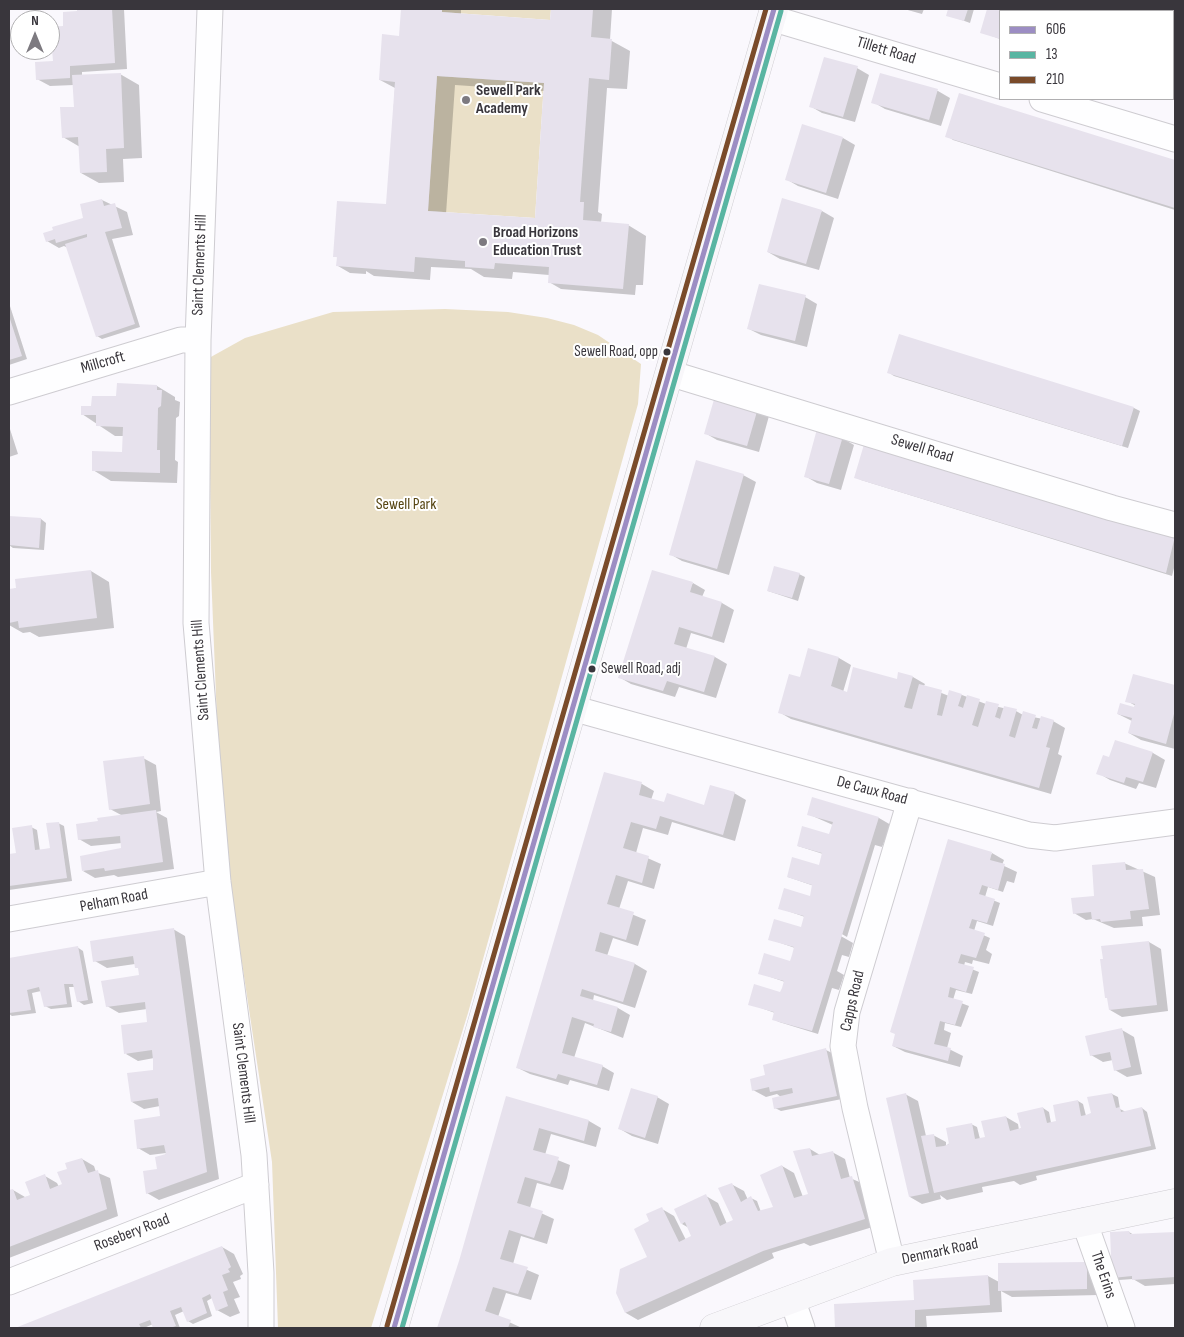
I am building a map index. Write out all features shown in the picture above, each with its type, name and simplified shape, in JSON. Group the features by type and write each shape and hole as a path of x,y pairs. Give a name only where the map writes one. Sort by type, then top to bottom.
{"main road":[{"path":"394,1328 488,1009 572,708 773,14"},
{"name":"Denmark Road","path":"714,1328 892,1262 1175,1203"}],"street":[{"name":"Saint Clements Hill","path":"210,9 198,340 196,624 218,882 256,1185 261,1328"},
{"name":"Tillett Road","path":"773,14 999,86"},
{"path":"1045,100 1175,139"},
{"name":"Millcroft","path":"9,392 181,340 198,340"},
{"name":"Sewell Road","path":"669,372 1112,508 1175,525"},
{"name":"De Caux Road","path":"572,708 1029,834 1056,838 1175,822"},
{"name":"Capps Road","path":"892,1262 855,1108 844,1046 847,1012 910,801"},
{"name":"Pelham Road","path":"9,919 218,882"},
{"name":"Rosebery Road","path":"9,1282 256,1185"},
{"name":"The Erins","path":"1084,1221 1122,1328"},
{"path":"792,1299 802,1328"}],"green space":[{"path":"442,9 551,9 550,20 442,12"},
{"path":"437,76 544,83 535,218 428,211"},
{"name":"Sewell Park","path":"445,309 508,312 547,318 574,325 598,335 641,364 638,404 468,1013 371,1328 278,1328 272,1162 228,870 219,770 211,572 209,358 245,338 333,312"}],"building":[{"path":"77,9 112,9 115,63 70,66 70,78 36,80 35,62 60,60 60,26 63,26 63,12 77,11"},
{"path":"401,9 442,9 442,12 550,20 551,9 593,9 591,37 612,39 609,80 589,78 580,202 584,202 583,220 629,224 623,289 548,283 549,267 495,263 494,269 465,267 465,261 415,257 414,272 336,266 337,257 333,257 337,201 386,204 395,82 379,80 382,34 399,36","holes":["437,76 544,83 535,218 428,211"]},
{"path":"948,9 968,9 964,21 946,16"},
{"path":"987,9 1056,10 999,10 999,39 980,33"},
{"path":"824,57 858,66 843,117 809,107"},
{"path":"121,73 124,148 106,149 107,172 80,173 78,137 62,138 60,107 74,107 72,75"},
{"path":"880,73 938,89 929,120 871,103"},
{"path":"959,93 1175,160 1175,208 945,137"},
{"path":"802,124 843,137 826,193 785,180"},
{"path":"782,198 822,210 806,264 767,252"},
{"path":"102,199 104,206 115,203 122,228 105,232 135,324 96,337 65,244 87,237 87,234 56,243 55,239 46,242 43,233 53,230 52,227 83,218 80,204"},
{"path":"759,284 806,295 795,341 747,329"},
{"path":"9,316 22,356 9,360"},
{"path":"899,334 1134,407 1122,446 887,373"},
{"path":"117,383 157,385 157,390 162,390 161,406 158,408 157,450 160,450 160,473 92,471 92,451 122,452 123,427 96,426 96,415 81,415 81,406 91,406 92,396 116,396"},
{"path":"715,396 758,408 747,446 704,434"},
{"path":"817,429 843,436 829,484 804,477"},
{"path":"865,441 1175,536 1166,573 854,478"},
{"path":"696,460 744,474 717,569 669,555"},
{"path":"9,516 41,518 39,548 9,545"},
{"path":"774,566 800,573 792,598 767,591"},
{"path":"91,570 97,618 19,628 18,621 9,623 9,589 16,588 15,579"},
{"path":"652,570 693,582 690,592 722,602 712,637 679,627 674,644 715,656 704,692 667,681 663,691 618,678"},
{"path":"808,648 839,657 831,686 847,692 853,667 897,679 898,672 913,676 904,707 907,708 912,709 919,684 942,690 937,715 942,716 949,690 962,694 958,706 963,708 967,695 980,699 972,725 978,727 986,701 999,704 995,717 1000,719 1004,706 1017,709 1009,736 1015,738 1023,711 1036,715 1032,728 1037,729 1041,716 1054,720 1046,747 1050,748 1039,788 778,713 789,674 800,677"},
{"path":"1133,674 1175,685 1175,710 1166,744 1128,733 1132,718 1117,714 1120,703 1134,707 1135,704 1125,702"},
{"path":"1115,740 1153,752 1143,782 1126,777 1124,783 1096,774 1103,755 1109,757"},
{"path":"144,756 150,804 109,810 103,761"},
{"path":"604,772 642,782 639,795 664,802 667,793 704,805 710,785 735,792 723,835 660,816 656,829 631,822 623,848 649,856 642,883 616,875 607,904 634,912 626,940 600,932 595,951 635,963 623,1002 582,989 580,996 618,1007 611,1032 593,1027 594,1024 572,1017 562,1053 603,1065 597,1085 558,1074 556,1079 516,1068"},
{"path":"812,797 879,817 812,1031 772,1020 774,1012 748,1005 754,984 780,992 782,988 784,981 758,974 764,953 790,961 792,955 794,947 768,940 774,919 801,927 804,916 778,909 784,888 810,896 812,885 787,877 792,857 819,865 822,853 797,846 802,826 829,834 833,822 807,815"},
{"path":"156,810 163,862 105,871 104,868 82,871 80,856 121,848 120,836 78,840 76,824 98,821 97,818"},
{"path":"59,822 67,878 9,886 9,854 16,853 12,828 32,825 35,850 44,849 50,848 46,823"},
{"path":"948,839 992,852 990,860 1005,864 998,890 982,885 979,894 995,899 987,923 972,919 969,928 985,933 976,958 961,954 958,963 974,967 966,992 950,987 948,997 963,1001 955,1025 940,1021 934,1044 951,1048 948,1061 892,1046 895,1034 890,1032"},
{"path":"1125,862 1126,870 1143,869 1149,909 1130,911 1131,919 1101,922 1100,919 1092,920 1091,912 1073,914 1071,898 1094,896 1092,865"},
{"path":"174,928 207,1172 146,1194 143,1171 157,1169 155,1157 166,1154 164,1145 137,1149 134,1120 160,1116 158,1098 131,1102 127,1073 153,1070 152,1050 124,1054 121,1025 147,1022 145,1002 106,1007 101,981 139,975 138,968 135,968 133,956 93,962 90,941"},
{"path":"1149,941 1157,1005 1109,1010 1107,998 1105,998 1100,959 1103,959 1101,946"},
{"path":"78,946 88,1000 77,1002 73,984 64,984 67,1004 44,1007 39,987 27,990 31,1010 9,1013 9,958"},
{"path":"1122,1028 1131,1067 1114,1071 1110,1052 1090,1056 1085,1036"},
{"path":"826,1048 837,1096 774,1109 772,1098 793,1093 792,1088 770,1092 769,1087 752,1091 750,1079 765,1075 763,1065"},
{"path":"631,1088 658,1096 645,1138 618,1129"},
{"path":"906,1093 929,1193 909,1197 886,1098"},
{"path":"1112,1093 1116,1108 1120,1107 1121,1112 1142,1107 1151,1146 934,1193 921,1136 934,1134 936,1147 944,1146 949,1144 946,1128 972,1123 975,1139 985,1137 981,1121 1006,1116 1010,1131 1021,1128 1017,1113 1043,1107 1047,1123 1056,1121 1053,1105 1078,1100 1081,1116 1086,1115 1091,1113 1087,1097"},
{"path":"506,1096 589,1120 584,1141 539,1128 533,1150 559,1157 555,1171 550,1184 525,1177 517,1203 543,1211 534,1238 509,1230 500,1259 528,1267 518,1294 493,1287 485,1311 511,1320 508,1328 437,1328 459,1261"},
{"path":"810,1148 812,1156 833,1151 841,1179 852,1176 865,1219 763,1251 625,1313 616,1293 620,1269 647,1257 634,1229 649,1221 646,1214 662,1207 679,1242 691,1236 685,1222 681,1224 674,1209 706,1194 720,1226 733,1220 718,1188 732,1183 741,1202 751,1196 758,1211 773,1207 760,1175 782,1165 794,1198 808,1194 793,1151"},
{"path":"82,1158 88,1173 98,1170 107,1209 9,1247 9,1190 13,1189 17,1200 30,1195 25,1182 45,1174 50,1189 62,1184 57,1172 67,1169 65,1163"},
{"path":"1129,1231 1130,1234 1175,1232 1175,1277 1132,1280 1132,1276 1112,1278 1110,1232"},
{"path":"222,1246 231,1267 228,1269 230,1272 222,1275 228,1290 223,1292 228,1306 216,1311 210,1294 202,1298 207,1313 187,1322 181,1307 170,1311 176,1326 170,1328 153,1328 150,1320 139,1324 141,1328 15,1328"},
{"path":"1087,1262 1087,1289 998,1291 998,1263"},
{"path":"988,1275 990,1305 915,1310 915,1328 835,1328 834,1304 914,1300 913,1280"}],"transit line":[{"name":"210","path":"387,1326 766,9"},
{"name":"606","path":"394,1328 774,9"},
{"name":"13","path":"402,1328 781,11"}],"place":[{"name":"Sewell Park Academy","path":"466,100"},
{"name":"Broad Horizons Education Trust","path":"483,242"},
{"name":"Sewell Road, opp","path":"667,352"},
{"name":"Sewell Road, adj","path":"592,669"}]}
